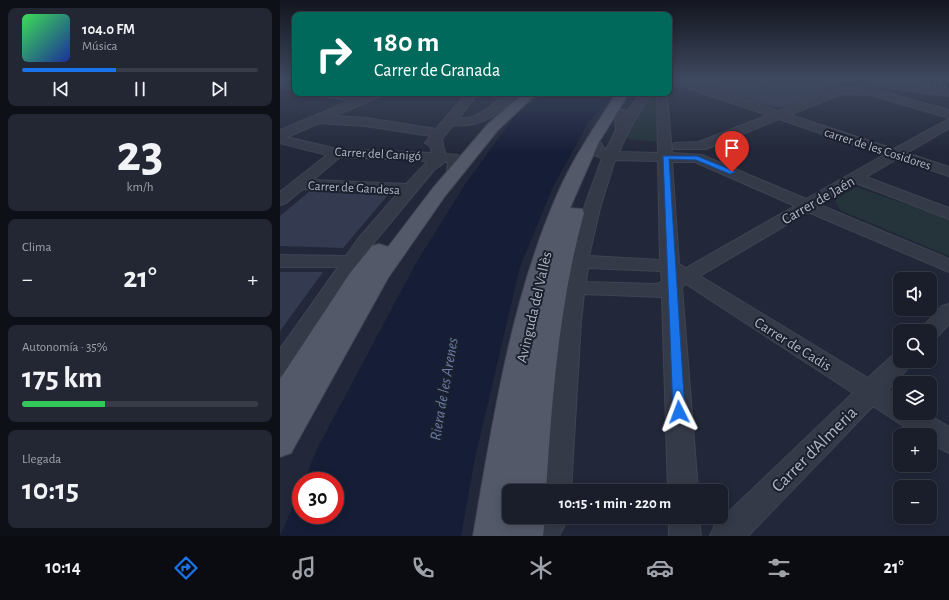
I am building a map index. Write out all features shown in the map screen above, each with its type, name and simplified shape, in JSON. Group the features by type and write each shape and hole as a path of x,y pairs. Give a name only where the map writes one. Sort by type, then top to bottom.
{"main road":[{"path":"280,403 358,278 445,153 508,104"},
{"path":"280,444 377,277 445,153 501,119 518,104"},
{"name":"Avinguda del Vallès","path":"530,484 539,391 556,286 562,260 572,221 584,184 614,133 626,104"},
{"name":"Avinguda del Vallès","path":"562,260 552,234 571,184 614,133"},
{"name":"Avinguda del Vallès","path":"491,536 530,310 556,286"},
{"path":"525,536 526,524"}],"street":[{"path":"280,135 352,104"},
{"path":"280,367 350,262 408,189 429,166 445,153 451,122 465,104"},
{"path":"451,122 468,123 479,120 499,104"},
{"name":"Avinguda del Vallès","path":"562,260 592,208 614,133 637,104"},
{"path":"662,104 661,149 676,276 683,484"},
{"name":"carrer de les Cosidores","path":"746,104 949,172"},
{"path":"696,152 701,146 780,115 801,104"},
{"path":"913,104 949,114"},
{"path":"317,119 366,122 445,153"},
{"name":"Carrer de Jaén","path":"676,276 808,205 949,123"},
{"path":"614,133 661,149 696,152 808,205 949,266"},
{"name":"Carrer del Canigó","path":"280,139 336,153 404,155 445,153"},
{"path":"280,200 336,153"},
{"path":"855,178 949,214"},
{"name":"Carrer de Gandesa","path":"300,184 408,189"},
{"path":"572,221 592,208"},
{"name":"Carrer de Cadis","path":"562,260 676,276 893,406"},
{"path":"280,261 350,262"},
{"path":"556,286 660,291 676,276"},
{"name":"Avinguda del Vallès","path":"556,286 570,321 557,484"},
{"path":"937,324 949,311"},
{"name":"Carrer d'Almeria","path":"726,536 894,368"},
{"path":"915,420 949,441"},
{"path":"541,536 549,524"},
{"path":"684,524 685,536"}],"shaded area":[{"path":"644,104 660,104 660,142 628,139 626,134"},
{"path":"856,187 949,219 949,256 840,210 835,200"}],"water":[{"name":"Riera de les Arenes","path":"529,104 605,104 589,121 552,189 520,267 475,458 461,536 280,536 292,508 292,524 344,524 344,472 308,472 317,449 416,263 466,183 517,113"}],"building":[{"path":"763,104 792,104 782,108"},
{"path":"310,191 388,195 343,248 280,246 280,216"},
{"path":"280,272 323,272 280,331"}],"route":[{"path":"679,412 665,157 697,158 732,172"}]}
